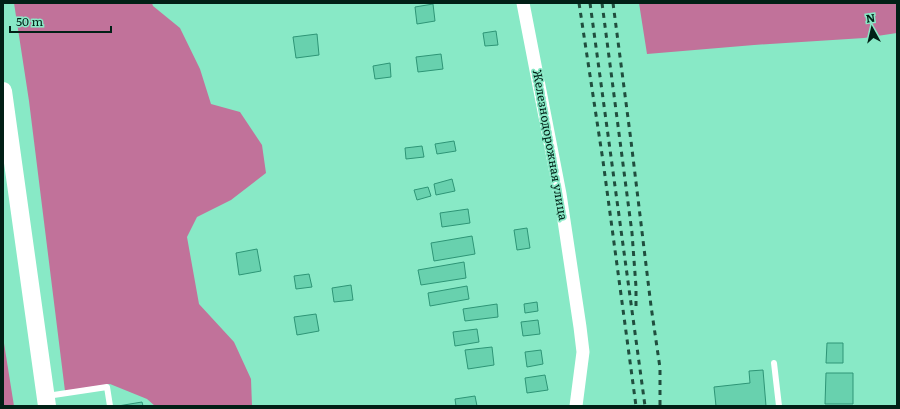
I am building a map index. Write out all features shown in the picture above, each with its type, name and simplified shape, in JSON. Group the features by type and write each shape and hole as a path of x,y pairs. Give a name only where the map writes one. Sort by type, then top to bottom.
{"main road":[{"path":"4,98 47,401"}],"street":[{"name":"Железнодорожная улица","path":"523,3 560,194 580,328 583,352 576,406"}],"lane":[{"path":"774,363 779,406"},
{"path":"47,401 107,387 110,406"}],"shaded area":[{"path":"14,3 152,3 153,6 180,28 200,69 211,104 240,112 262,145 266,173 231,200 197,217 187,237 199,304 234,342 251,379 252,406 155,406 147,399 110,384 65,391 29,101"},
{"path":"639,3 897,3 897,33 864,38 647,54"},
{"path":"3,337 14,406 3,406"}],"building":[{"path":"433,4 435,21 417,24 415,7"},
{"path":"496,31 498,45 485,46 483,33"},
{"path":"317,34 319,55 296,58 293,37"},
{"path":"441,54 443,69 418,72 416,57"},
{"path":"390,63 391,77 375,79 373,66"},
{"path":"454,141 456,151 437,154 435,144"},
{"path":"422,146 424,157 406,159 405,148"},
{"path":"452,179 455,191 436,195 434,184"},
{"path":"428,187 431,196 417,200 414,190"},
{"path":"468,209 470,223 442,227 440,213"},
{"path":"527,228 530,248 517,250 514,230"},
{"path":"472,236 475,254 434,261 431,243"},
{"path":"257,249 261,271 239,275 236,253"},
{"path":"464,262 466,278 421,285 418,270"},
{"path":"309,274 312,287 296,289 294,276"},
{"path":"351,285 353,300 334,302 332,288"},
{"path":"467,286 469,299 430,306 428,293"},
{"path":"537,302 538,311 525,313 524,304"},
{"path":"497,304 498,317 465,321 463,309"},
{"path":"316,314 319,331 297,335 294,317"},
{"path":"538,320 540,334 523,336 521,322"},
{"path":"477,329 479,342 455,346 453,332"},
{"path":"827,343 843,343 843,363 826,363"},
{"path":"492,347 494,365 468,369 465,350"},
{"path":"541,350 543,364 527,367 525,352"},
{"path":"763,370 766,406 716,406 714,387 750,383 749,371"},
{"path":"826,373 853,373 853,404 825,404"},
{"path":"545,375 548,390 527,393 525,378"},
{"path":"475,396 477,406 456,406 455,399"},
{"path":"142,402 143,406 118,406"}],"railway":[{"path":"579,3 603,161 636,406"},
{"path":"590,3 645,406"},
{"path":"602,3 632,233 636,287 636,311"},
{"path":"613,3 660,368 660,406"}]}
